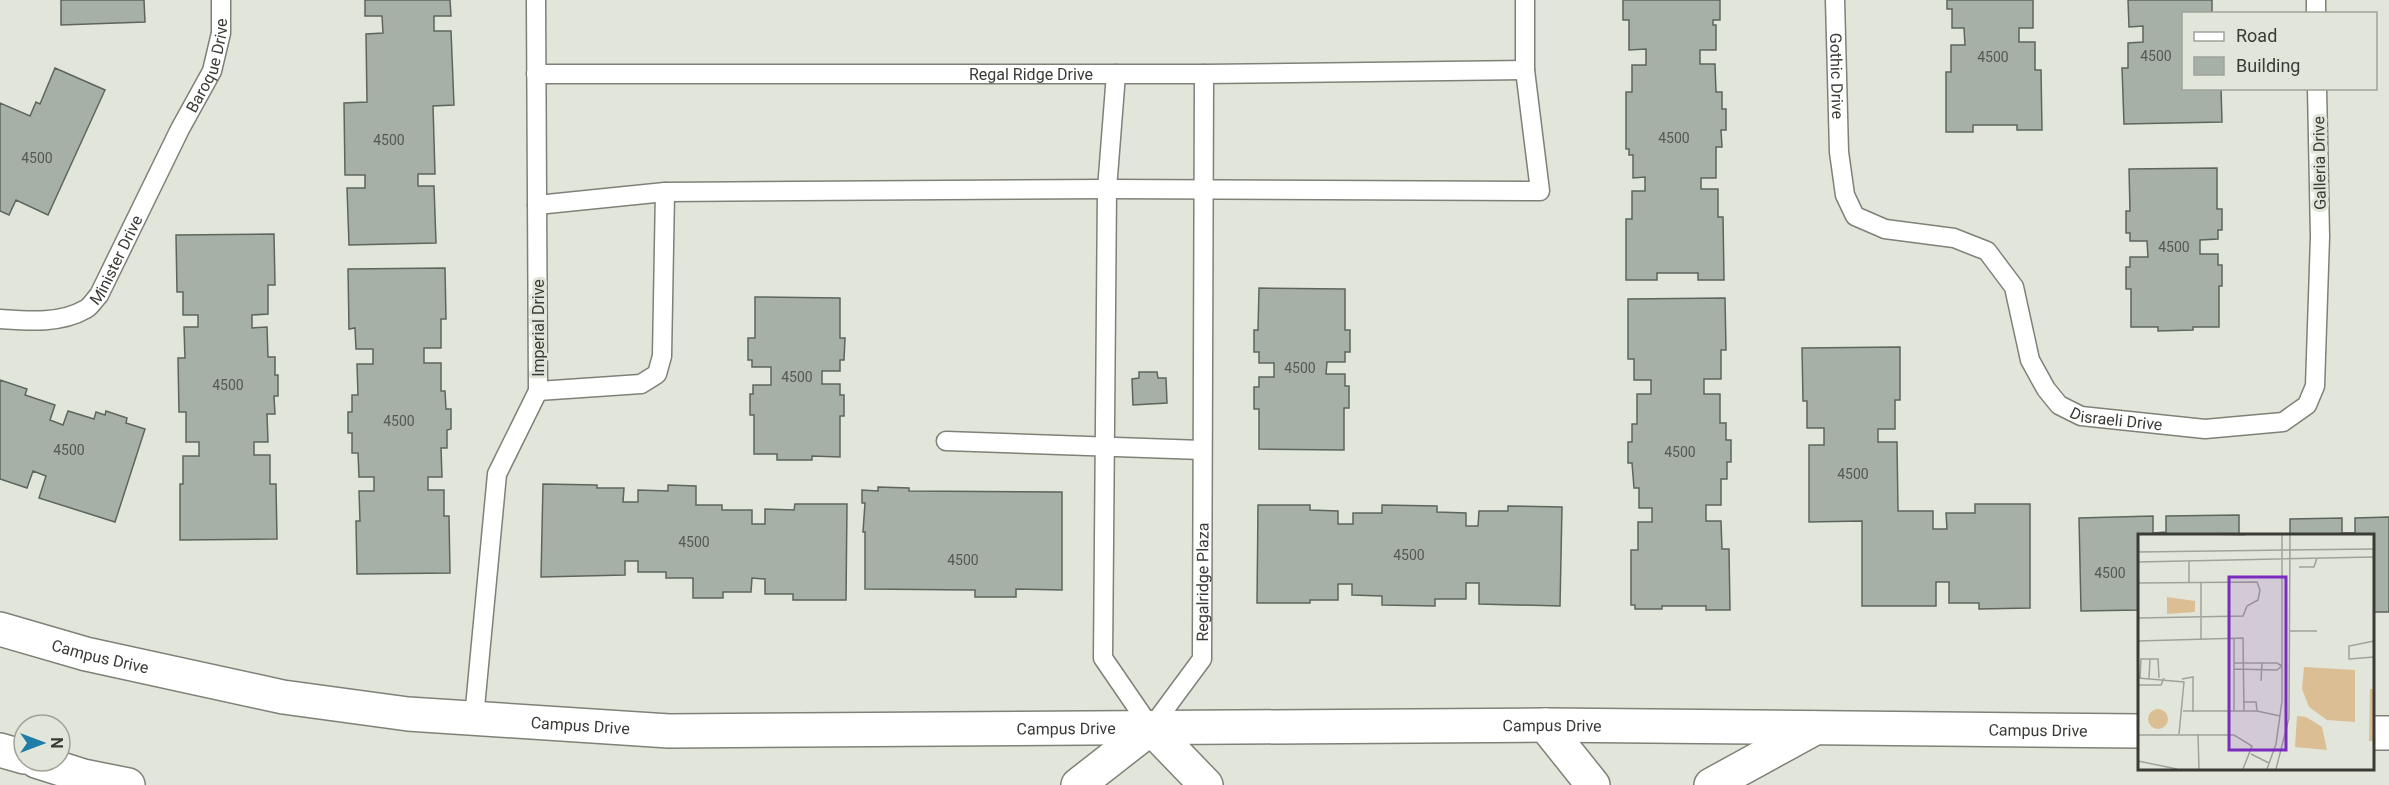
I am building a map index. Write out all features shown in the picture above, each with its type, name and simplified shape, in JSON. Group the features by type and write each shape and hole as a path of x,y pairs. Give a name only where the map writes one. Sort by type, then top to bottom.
{"main road":[{"name":"Campus Drive","path":"0,629 86,654 283,697 408,714 669,731 1545,725 2138,730"},
{"path":"1545,725 1593,785"},
{"path":"1711,785 1816,727"},
{"path":"1078,785 1151,728 1206,785"},
{"path":"72,772 128,785"}],"lane":[{"name":"Baroque Drive","path":"180,129 212,71 221,33 222,0"},
{"name":"Imperial Drive","path":"474,718 497,474 538,391 536,0"},
{"path":"537,205 665,192 1107,189 1540,191 1525,70 1525,0"},
{"name":"Gothic Drive","path":"1836,0 1839,152"},
{"name":"Regal Ridge Drive","path":"536,74 1204,75 1525,70"},
{"path":"1116,75 1107,189 1102,658 1151,728"},
{"name":"Regalridge Plaza","path":"1151,728 1202,659 1204,75"},
{"name":"Galleria Drive","path":"2318,90 2320,237"},
{"name":"Minister Drive","path":"0,319 58,319 87,309 99,294 180,129"},
{"name":"Disraeli Drive","path":"1839,152 1845,195 1855,216 1884,229 1954,238 1987,251 2014,287 2030,360 2046,389 2059,405 2081,416 2205,429 2283,422 2307,405 2315,386 2320,237"},
{"path":"538,391 641,384 657,374 662,356 665,192"},
{"path":"946,441 1202,450"}],"building":[{"path":"61,0 144,0 145,22 61,25"},
{"path":"365,0 450,0 451,16 434,16 434,31 451,31 454,105 433,106 435,174 418,174 418,186 434,186 436,243 349,245 347,188 365,188 365,175 345,175 344,103 367,102 366,34 383,33 382,16 365,16"},
{"path":"1623,0 1720,0 1720,20 1713,20 1713,25 1716,25 1716,50 1700,50 1700,64 1715,64 1716,92 1722,92 1722,109 1726,109 1726,130 1721,130 1722,147 1716,147 1716,178 1701,178 1701,189 1718,189 1718,217 1723,217 1724,280 1698,280 1698,273 1657,273 1657,280 1626,280 1626,219 1632,219 1632,191 1645,191 1645,177 1633,178 1633,155 1629,155 1629,149 1626,149 1626,92 1632,92 1632,65 1646,65 1646,49 1629,50 1629,20 1623,20"},
{"path":"1947,0 2033,0 2033,28 2019,28 2019,42 2035,42 2035,70 2041,70 2042,130 2017,130 2017,125 1973,125 1973,132 1946,132 1946,72 1951,72 1951,45 1965,45 1964,28 1952,28 1952,9 1947,9"},
{"path":"2128,0 2212,0 2212,12 2182,12 2182,90 2221,90 2222,122 2124,124 2122,68 2128,68 2128,43 2143,42 2143,26 2129,27"},
{"path":"55,68 105,90 48,215 16,200 9,215 0,211 0,103 30,116 36,102 40,104"},
{"path":"2217,168 2217,209 2222,209 2222,230 2218,230 2218,239 2200,240 2200,254 2218,254 2218,265 2222,265 2222,286 2219,286 2219,327 2158,331 2158,327 2131,327 2131,289 2126,289 2126,267 2130,267 2130,257 2148,257 2147,241 2130,241 2130,233 2126,233 2126,211 2130,211 2129,169"},
{"path":"274,234 275,285 268,285 268,314 252,315 252,328 267,327 268,357 275,357 275,375 278,375 278,396 274,396 275,414 267,414 268,442 254,442 254,455 270,455 270,484 276,484 277,539 180,540 180,484 183,484 183,456 199,456 199,442 186,442 186,412 179,412 178,358 185,358 184,327 198,327 198,315 183,315 183,292 177,292 176,235"},
{"path":"445,268 446,319 441,319 441,348 424,348 424,363 441,363 441,391 445,391 446,409 451,409 451,429 447,430 447,448 441,448 442,477 428,477 428,490 444,490 444,516 449,516 450,573 357,574 356,521 360,521 359,491 374,491 374,477 359,477 358,453 352,453 352,433 348,433 348,412 352,412 352,395 358,395 357,364 373,364 373,349 356,349 355,328 349,329 348,269"},
{"path":"1259,288 1345,289 1345,330 1350,330 1350,352 1345,352 1345,362 1327,362 1326,374 1345,374 1345,386 1349,386 1349,408 1344,408 1344,450 1259,449 1259,409 1254,409 1254,387 1259,387 1259,377 1274,377 1274,363 1259,363 1259,352 1254,352 1254,330 1258,330"},
{"path":"755,297 840,298 840,338 845,338 844,360 840,360 840,371 822,371 822,384 840,384 840,395 844,395 844,416 840,416 840,457 812,456 812,460 777,460 777,454 754,454 754,415 750,415 750,394 753,394 753,385 771,385 771,367 752,367 752,360 748,360 748,338 755,338"},
{"path":"1725,298 1726,350 1721,350 1721,379 1704,379 1704,394 1720,394 1720,423 1726,423 1726,440 1731,440 1731,462 1727,462 1727,479 1721,479 1721,505 1706,505 1706,521 1721,521 1722,549 1729,549 1730,610 1706,610 1706,606 1662,606 1662,609 1635,609 1635,605 1631,605 1631,550 1638,550 1638,522 1652,522 1652,508 1639,508 1639,488 1634,488 1632,463 1628,463 1628,442 1632,442 1632,424 1637,424 1637,394 1651,394 1651,380 1634,380 1634,359 1628,359 1628,299"},
{"path":"1900,347 1900,400 1895,400 1895,429 1878,429 1878,442 1897,442 1898,511 1933,511 1933,529 1947,529 1946,513 1975,513 1975,504 2030,504 2030,608 1979,609 1979,603 1949,603 1949,582 1936,582 1936,606 1862,606 1862,521 1809,522 1809,445 1824,445 1824,428 1807,428 1807,401 1803,401 1802,348"},
{"path":"1139,372 1157,372 1158,378 1166,378 1167,403 1133,405 1132,379 1139,378"},
{"path":"0,380 27,389 25,395 55,405 50,420 63,425 68,411 94,419 96,412 105,415 106,411 127,418 126,423 145,429 115,522 39,498 46,476 33,471 27,488 0,479"},
{"path":"543,484 624,488 623,502 638,502 638,490 668,491 668,485 696,486 696,505 722,505 722,510 752,510 752,524 765,524 765,509 794,510 795,504 847,504 846,600 793,600 793,594 765,594 765,579 752,578 751,592 723,592 723,598 693,598 693,578 666,578 666,572 638,572 638,561 625,561 625,575 541,577"},
{"path":"878,487 909,488 909,491 1062,492 1062,590 1016,589 1016,597 975,597 975,590 865,589 865,532 863,532 865,503 862,503 862,490 878,491"},
{"path":"1258,505 1310,505 1310,510 1338,511 1338,524 1353,524 1353,513 1382,513 1382,505 1437,506 1437,512 1466,513 1466,526 1478,526 1479,511 1508,511 1508,506 1562,507 1560,606 1479,604 1479,583 1466,583 1466,599 1435,599 1435,606 1382,605 1382,596 1352,595 1352,584 1338,584 1338,600 1310,600 1310,603 1257,603"},
{"path":"2239,515 2239,534 2138,534 2138,610 2081,611 2079,518 2153,516 2153,533 2166,532 2166,516"},
{"path":"2389,517 2389,612 2374,612 2374,534 2290,534 2290,519 2342,518 2342,533 2355,533 2355,518"}]}
